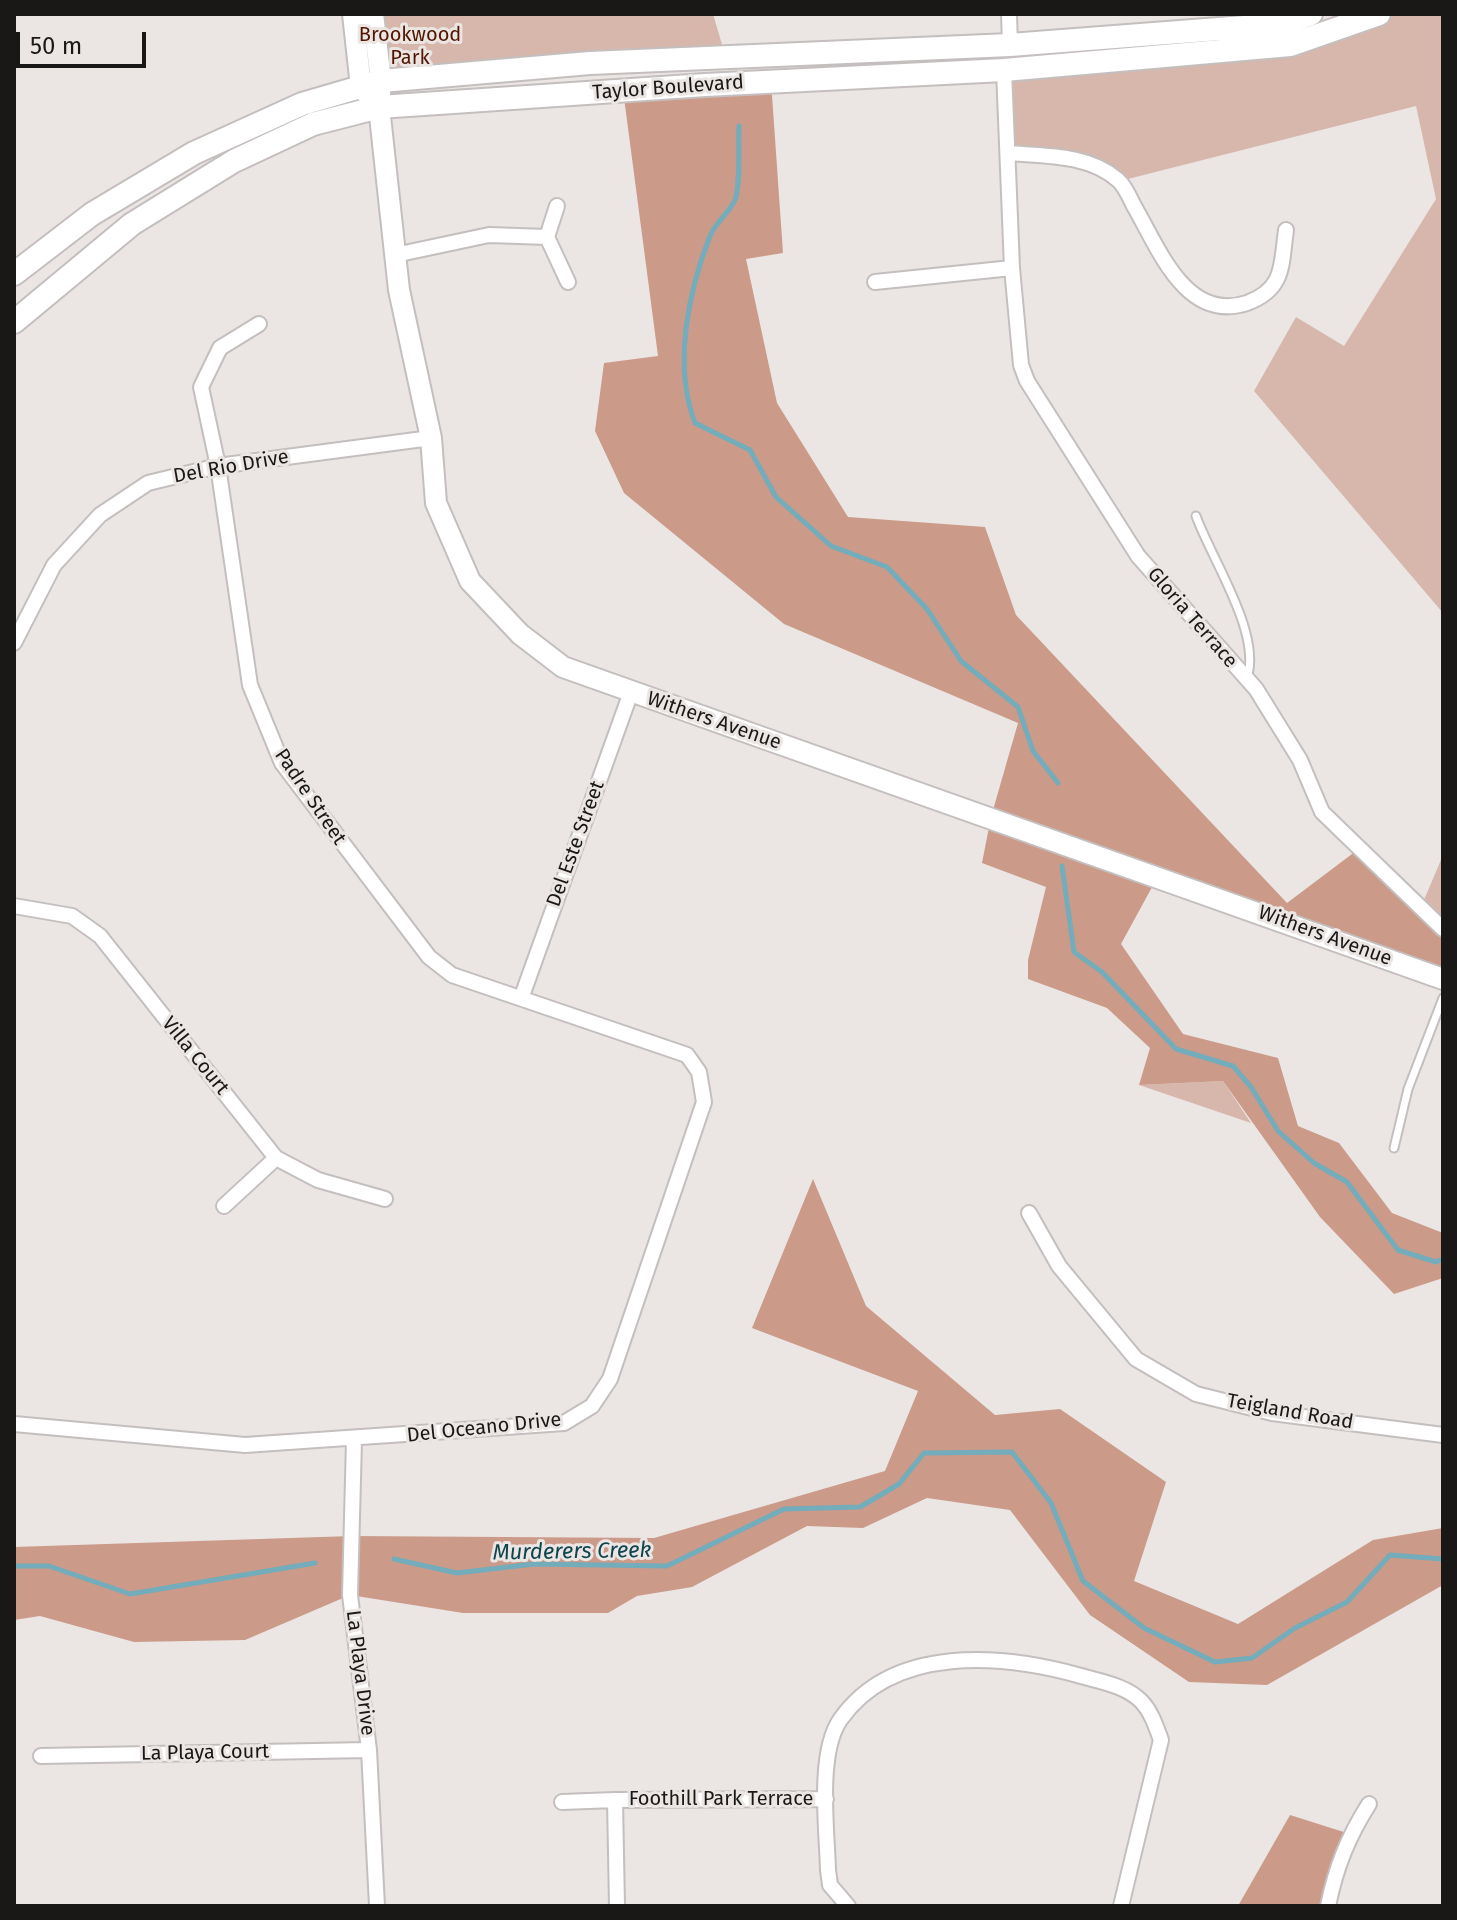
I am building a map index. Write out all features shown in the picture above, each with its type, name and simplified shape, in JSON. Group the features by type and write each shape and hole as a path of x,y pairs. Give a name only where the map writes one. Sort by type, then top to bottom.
{"main road":[{"name":"Taylor Boulevard","path":"14,274 92,214 194,153 302,104 371,84 590,63 1010,45 1284,24 1311,14"},
{"name":"Taylor Boulevard","path":"14,322 132,224 234,161 313,124 379,107 692,85 1004,70 1290,45 1379,14"}],"street":[{"name":"Withers Avenue","path":"353,14 379,107 395,255 431,438 436,503 470,581 520,634 563,667 1443,979"},
{"name":"Withers Avenue","path":"371,84 373,14"},
{"path":"1009,14 1010,45"},
{"name":"Gloria Terrace","path":"1004,70 1012,268 1021,365 1027,381 1138,556 1247,680 1300,760 1322,812 1443,929"},
{"path":"1008,153 1065,157 1095,166 1120,181 1175,276 1192,295 1210,306 1231,308 1266,296 1279,279 1286,230"},
{"path":"557,206 547,237 568,282"},
{"path":"395,255 489,235 547,237"},
{"path":"875,282 1012,268"},
{"name":"Padre Street","path":"259,324 220,348 201,387 218,466 250,685 282,763 429,957 452,975 522,996"},
{"name":"Del Rio Drive","path":"14,643 54,565 100,515 148,483 218,466 431,438"},
{"name":"Del Este Street","path":"522,996 631,692"},
{"name":"Villa Court","path":"14,906 72,916 100,936 276,1158 318,1180 385,1199"},
{"name":"Del Oceano Drive","path":"14,1424 245,1445 354,1440 564,1423 592,1406 610,1379 704,1102 703,1088 699,1072 687,1055 522,996"},
{"path":"224,1206 276,1158"},
{"name":"Teigland Road","path":"1029,1213 1059,1266 1136,1359 1196,1394 1272,1413 1443,1435"},
{"name":"La Playa Drive","path":"354,1440 350,1595 369,1750 377,1906"},
{"path":"848,1906 830,1885 826,1799 828,1754 838,1723 859,1698 883,1679 922,1666 975,1659 1058,1670 1121,1687 1141,1700 1161,1740 1121,1906"},
{"name":"La Playa Court","path":"41,1756 369,1750"},
{"name":"Foothill Park Terrace","path":"562,1802 826,1799"},
{"name":"Foothill Park Terrace","path":"615,1800 617,1906"},
{"path":"1328,1906 1336,1867 1350,1834 1369,1804"}],"lane":[{"path":"1196,516 1244,625 1252,663 1247,680"},
{"path":"1394,1148 1408,1089 1443,998"}],"green space":[{"name":"Brookwood Park","path":"373,14 713,14 726,58 381,81"},
{"path":"1379,14 1443,14 1443,613 1254,391 1296,317 1344,346 1436,199 1416,106 1120,181 1095,166 1008,153 1004,70 1290,45"},
{"path":"1443,855 1443,929 1421,907"},
{"path":"1223,1081 1251,1123 1139,1085"}],"shaded area":[{"path":"771,81 783,253 746,259 777,403 848,517 985,527 1016,615 1287,903 1360,848 1443,929 1443,975 1157,878 1121,944 1183,1034 1278,1058 1298,1126 1339,1143 1392,1213 1443,1233 1443,1278 1394,1294 1320,1217 1223,1081 1139,1085 1150,1048 1107,1008 1028,979 1028,960 1046,887 982,863 991,817 1018,723 784,624 624,493 595,431 604,363 658,356 623,90"},
{"path":"813,1179 866,1306 995,1415 1060,1409 1166,1482 1134,1581 1238,1624 1373,1540 1443,1528 1443,1585 1267,1685 1189,1682 1090,1615 1010,1510 927,1498 863,1528 807,1526 692,1587 637,1596 608,1613 463,1613 350,1595 245,1640 134,1642 40,1616 14,1620 14,1547 352,1536 654,1538 885,1471 918,1391 752,1328"},
{"path":"1290,1815 1350,1834 1328,1906 1238,1906"}],"waterway":[{"path":"739,126 737,193 710,236 695,281 686,329 685,378 695,423 750,450 776,497 831,546 887,567 927,609 961,661 1018,707 1033,751 1058,783"},
{"path":"1062,866 1074,952 1102,972 1176,1049 1233,1066 1251,1087 1278,1131 1314,1163 1347,1182 1398,1250 1436,1262 1443,1259"},
{"name":"Murderers Creek","path":"394,1559 457,1573 534,1564 667,1566 784,1509 860,1507 899,1484 924,1453 1012,1452 1051,1503 1083,1581 1144,1628 1215,1662 1252,1658 1295,1628 1347,1602 1390,1555 1443,1559"},
{"name":"Murderers Creek","path":"14,1566 49,1566 130,1594 315,1563"}]}
